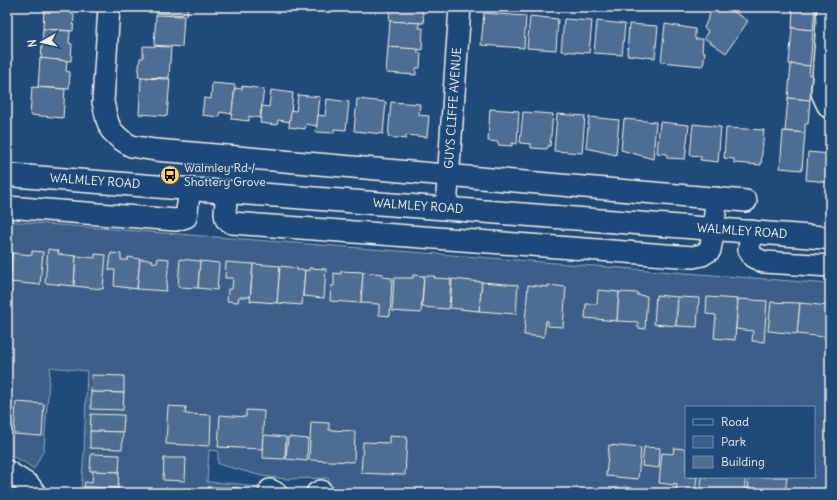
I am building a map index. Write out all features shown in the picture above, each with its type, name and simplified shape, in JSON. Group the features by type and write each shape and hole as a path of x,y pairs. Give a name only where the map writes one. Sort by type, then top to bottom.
{"main road":[{"name":"WALMLEY ROAD","path":"7,175 830,238"}],"street":[{"path":"109,7 103,92 104,110 112,130 120,139 131,146 449,176 746,201"},
{"name":"GUYS CLIFFE AVENUE","path":"446,209 460,7"},
{"path":"828,7 822,93 830,108"},
{"path":"7,207 176,220 186,217 190,189"},
{"path":"227,191 225,213 226,219 232,223 693,257 702,255 710,250 714,229 716,198"},
{"path":"751,231 749,250 753,257 764,262 830,266"},
{"path":"7,471 29,485 35,493"}],"green space":[{"path":"7,221 830,284 830,493 630,493 627,486 600,493 332,493 328,478 286,479 262,476 218,464 218,451 209,450 207,482 241,484 260,489 260,493 81,493 87,371 50,367 44,449 34,469 24,462 7,454"}],"building":[{"path":"44,7 72,7 71,14 74,14 73,31 43,29"},
{"path":"156,7 188,7 187,15 156,13"},
{"path":"390,7 422,7 424,23 389,21"},
{"path":"713,7 727,7 748,21 726,53 704,38 708,31 704,28"},
{"path":"793,7 815,7 813,30 792,28"},
{"path":"484,13 526,16 524,48 481,45"},
{"path":"156,15 184,16 182,47 154,45"},
{"path":"530,16 558,19 556,50 527,48"},
{"path":"564,19 592,21 589,53 561,51"},
{"path":"390,21 420,23 419,28 423,28 422,50 388,47"},
{"path":"597,21 625,24 622,55 594,53"},
{"path":"629,24 658,26 655,58 627,55"},
{"path":"665,24 695,29 695,39 703,39 702,51 705,52 703,66 661,62"},
{"path":"792,28 813,30 810,66 789,64"},
{"path":"43,29 70,31 69,43 72,44 71,61 41,59"},
{"path":"143,46 171,47 169,78 138,77 140,58 143,58"},
{"path":"388,47 418,49 418,53 421,53 420,68 416,68 416,75 386,73"},
{"path":"40,58 67,61 66,71 70,72 69,89 38,87"},
{"path":"791,64 810,66 809,75 812,75 810,100 788,98"},
{"path":"141,78 170,79 167,116 139,114"},
{"path":"212,83 235,85 232,114 220,112 219,117 202,115 204,98 211,99"},
{"path":"242,86 264,89 260,118 249,116 249,121 231,119 235,88 242,89"},
{"path":"32,87 65,89 63,118 30,115"},
{"path":"271,90 293,93 290,122 278,120 277,125 260,123 262,106 269,107"},
{"path":"298,95 320,97 317,126 306,124 305,129 289,127 291,110 296,111"},
{"path":"788,98 810,100 808,124 805,124 805,133 785,131"},
{"path":"327,99 349,102 346,130 334,129 334,133 316,132 318,115 325,116"},
{"path":"357,99 386,102 383,134 354,131"},
{"path":"391,102 420,104 419,115 429,116 427,137 406,135 406,139 388,137"},
{"path":"490,109 519,111 517,144 512,143 512,146 498,145 498,142 488,141"},
{"path":"523,112 553,114 550,146 548,146 547,149 531,148 531,144 520,143"},
{"path":"557,114 585,116 582,153 554,151"},
{"path":"589,117 619,120 616,155 586,148"},
{"path":"624,119 656,122 653,159 621,150"},
{"path":"660,122 689,125 685,159 667,158 667,154 657,153"},
{"path":"693,124 721,127 718,162 700,160 701,156 690,155"},
{"path":"726,128 764,130 761,165 734,163 734,159 724,158"},
{"path":"783,131 805,133 802,170 780,168"},
{"path":"808,152 830,154 830,182 806,180"},
{"path":"48,249 59,251 58,254 76,256 74,286 45,283"},
{"path":"32,251 43,252 40,285 10,282 12,253 32,255"},
{"path":"7,252 12,253 10,282 7,282"},
{"path":"111,253 121,254 121,260 128,260 128,257 140,259 137,289 114,286 115,270 109,270"},
{"path":"95,254 106,255 103,289 74,286 76,256 95,258"},
{"path":"158,258 169,259 166,291 137,289 140,259 153,260 152,262 157,263"},
{"path":"180,259 200,261 198,288 178,287"},
{"path":"200,261 219,263 217,290 198,288"},
{"path":"226,262 253,264 250,297 239,297 238,302 227,301 228,289 232,289 233,278 225,278"},
{"path":"253,264 280,266 277,303 250,301"},
{"path":"280,266 297,268 297,270 305,270 302,305 277,303"},
{"path":"309,268 326,269 324,298 303,296 305,270 309,271"},
{"path":"341,271 363,272 361,303 330,301 331,286 334,286 334,273 341,274"},
{"path":"363,272 383,274 383,277 392,278 390,316 379,315 379,304 361,303"},
{"path":"413,275 424,276 421,313 392,311 394,278 413,278"},
{"path":"424,276 435,276 434,278 451,279 449,309 422,307"},
{"path":"452,279 482,282 479,311 450,308"},
{"path":"482,282 518,285 516,314 479,311"},
{"path":"528,285 566,287 563,327 548,326 548,321 546,321 544,337 524,335"},
{"path":"598,290 619,292 617,321 585,318 586,304 597,304"},
{"path":"619,292 638,293 637,295 647,296 645,329 638,328 638,322 617,321"},
{"path":"656,295 678,297 676,326 654,324"},
{"path":"678,297 699,298 697,327 676,326"},
{"path":"707,297 738,299 735,340 714,338 716,315 706,314"},
{"path":"738,299 767,301 764,342 752,341 753,331 736,329"},
{"path":"771,302 800,303 797,334 768,331"},
{"path":"800,303 828,306 826,337 797,334"},
{"path":"829,308 830,337 827,337"},
{"path":"92,375 124,376 124,393 91,392"},
{"path":"91,392 124,393 123,410 91,409"},
{"path":"16,402 44,404 42,436 14,434"},
{"path":"168,406 186,407 185,414 211,415 210,446 166,444"},
{"path":"246,410 264,411 262,449 218,447 220,415 246,417"},
{"path":"91,414 124,415 123,432 90,431"},
{"path":"311,422 329,423 329,430 355,431 354,462 309,460"},
{"path":"90,431 123,432 122,449 90,448"},
{"path":"264,435 286,437 285,459 263,458"},
{"path":"389,436 407,437 405,475 361,473 363,442 389,443"},
{"path":"288,437 308,439 307,461 286,459"},
{"path":"609,445 641,448 638,479 606,476"},
{"path":"644,447 660,448 659,468 642,466"},
{"path":"674,448 685,449 685,478 697,478 695,492 676,490 677,484 674,483 674,485 659,483 662,453 673,454"},
{"path":"91,454 120,455 119,472 90,471"},
{"path":"164,458 186,458 185,481 163,480"},
{"path":"93,471 119,472 118,488 84,487 85,482 92,483"},
{"path":"702,478 746,478 744,491 732,490 731,493 700,492"},
{"path":"749,478 787,478 785,493 770,493 770,491 766,491 766,493 748,493"},
{"path":"84,487 118,488 118,493 84,492"},
{"path":"208,487 239,488 239,493 208,493"}],"place":[{"name":"Walmley Rd / Shottery Grove","path":"170,175"}]}
